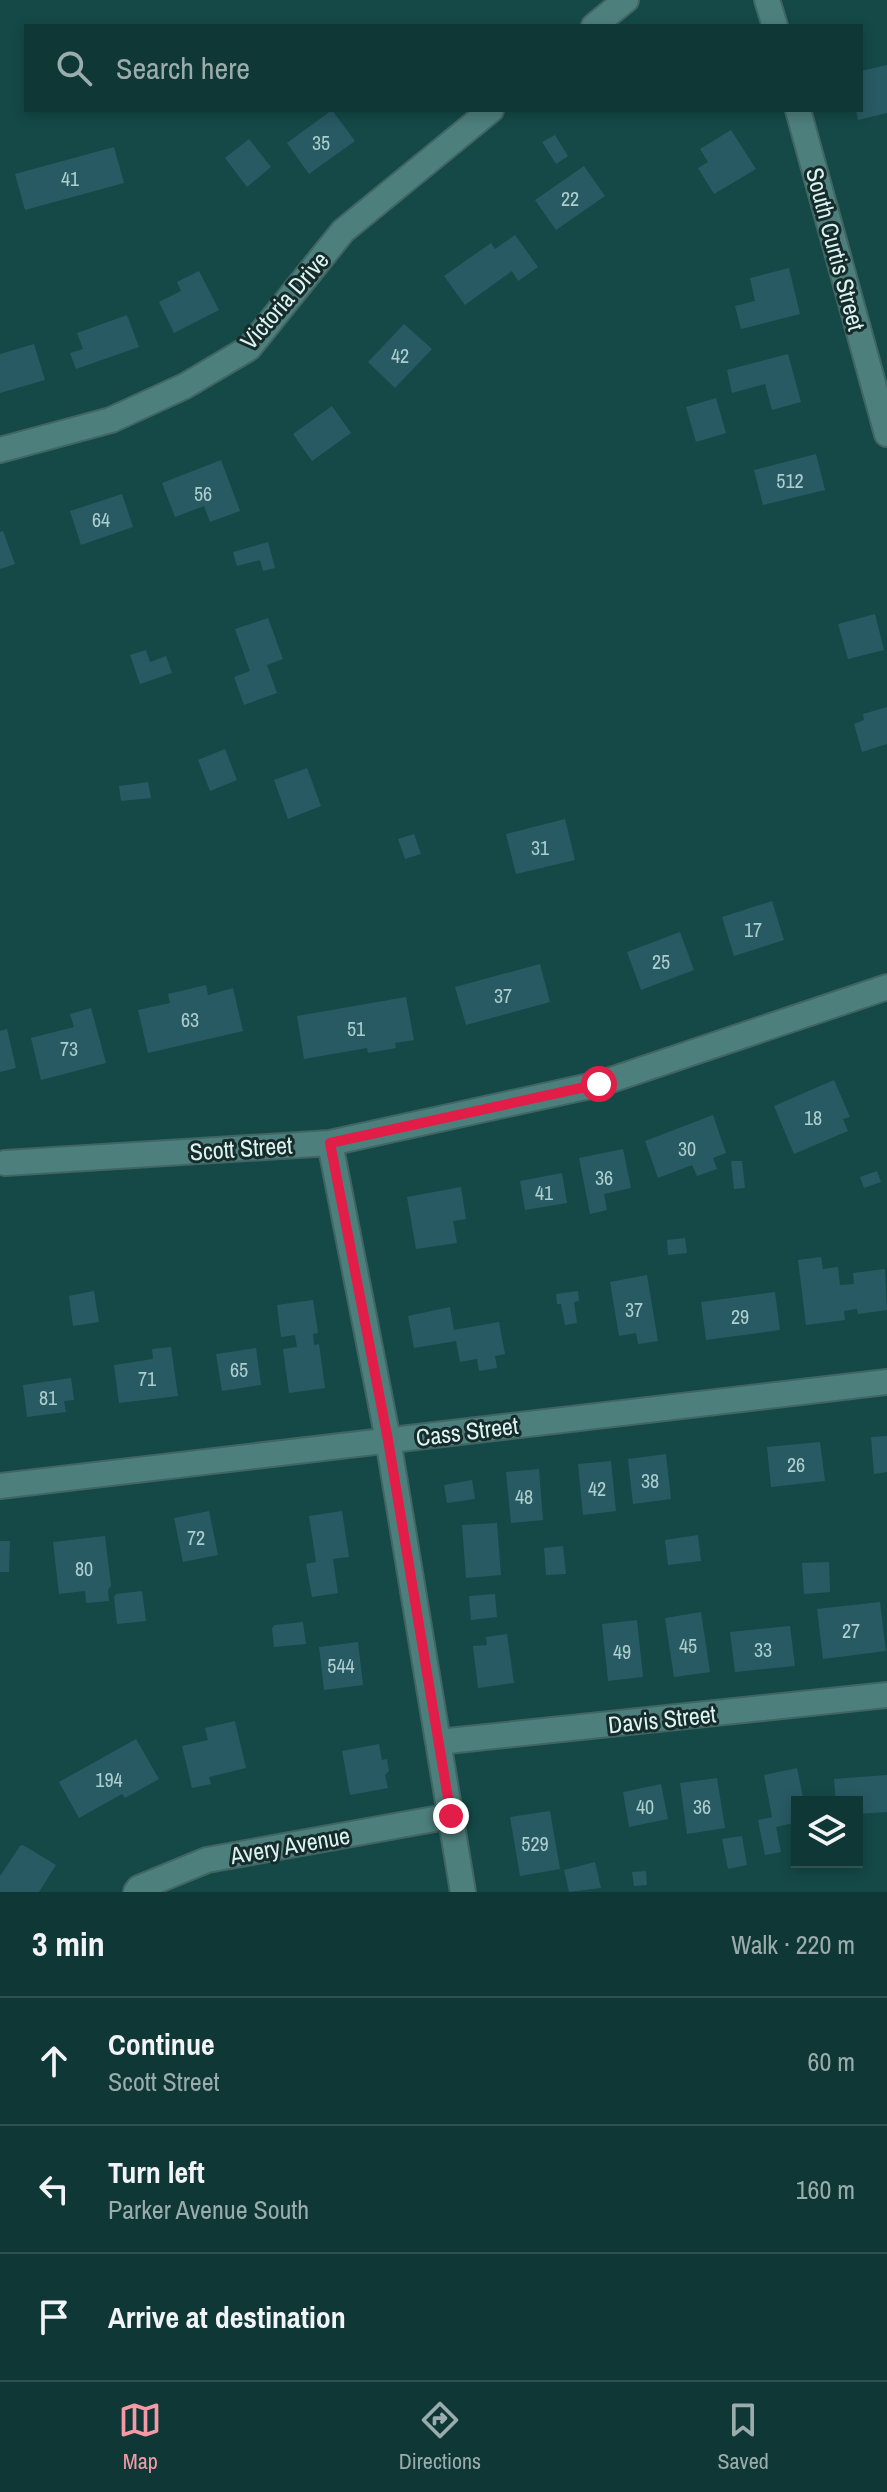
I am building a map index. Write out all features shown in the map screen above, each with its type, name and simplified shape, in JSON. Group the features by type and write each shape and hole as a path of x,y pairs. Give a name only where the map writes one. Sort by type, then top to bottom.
{"street":[{"path":"596,24 626,0"},
{"path":"767,0 774,24"},
{"name":"Victoria Drive","path":"0,450 111,420 185,386 249,348 343,231 489,112"},
{"name":"South Curtis Street","path":"799,112 887,434"},
{"name":"Scott Street","path":"5,1163 330,1143 599,1084 887,987"},
{"path":"330,1143 388,1440 463,1892"},
{"name":"Cass Street","path":"0,1486 887,1382"},
{"name":"Davis Street","path":"438,1742 887,1695"},
{"name":"Avery Avenue","path":"136,1892 139,1888 207,1860 451,1816"}],"building":[{"path":"887,65 887,113 858,120 856,112 863,112 863,71"},
{"path":"329,112 333,112 355,141 309,174 287,143"},
{"path":"731,130 756,169 714,194 698,168 708,162 700,149"},
{"path":"555,135 568,156 556,164 542,142"},
{"path":"249,139 271,167 247,187 225,158"},
{"path":"114,147 124,183 25,210 15,174"},
{"path":"584,166 605,196 556,230 535,200"},
{"path":"515,235 538,267 518,281 512,271 465,305 444,276 491,243 495,249"},
{"path":"789,268 800,314 741,329 735,306 755,301 750,278"},
{"path":"199,271 219,310 174,333 159,302 181,291 177,282"},
{"path":"127,315 139,347 76,369 70,353 83,349 77,333"},
{"path":"404,324 432,349 395,388 368,362"},
{"path":"34,344 45,380 0,393 0,354"},
{"path":"788,354 801,402 772,410 765,384 732,393 727,370"},
{"path":"716,398 726,433 696,442 686,407"},
{"path":"332,406 351,433 312,461 293,434"},
{"path":"816,454 825,490 763,505 754,470"},
{"path":"221,460 240,511 210,522 204,506 175,517 162,483"},
{"path":"122,494 133,527 81,545 70,511"},
{"path":"3,531 15,564 0,569 0,532"},
{"path":"268,542 275,568 263,571 260,560 237,566 233,552"},
{"path":"875,614 884,650 848,659 838,624"},
{"path":"268,618 283,659 267,665 277,693 244,705 234,677 250,671 235,629"},
{"path":"146,650 150,662 166,656 172,673 140,684 130,655"},
{"path":"887,707 887,744 862,752 854,724 864,720 863,714"},
{"path":"225,749 237,780 210,791 198,760"},
{"path":"307,768 321,806 288,819 274,780"},
{"path":"148,782 151,798 121,801 119,786"},
{"path":"565,819 575,860 516,874 506,834"},
{"path":"414,834 421,854 405,859 398,839"},
{"path":"772,901 784,940 734,956 722,917"},
{"path":"680,932 694,970 641,990 627,952"},
{"path":"540,964 550,1002 466,1025 455,987"},
{"path":"206,985 208,995 233,988 243,1031 148,1053 138,1010 170,1003 168,994"},
{"path":"406,997 414,1040 395,1043 396,1048 368,1053 367,1048 304,1059 297,1016"},
{"path":"91,1008 106,1063 41,1080 31,1038 74,1027 70,1014"},
{"path":"7,1029 16,1068 0,1072 0,1031"},
{"path":"834,1080 850,1117 843,1119 848,1131 794,1154 774,1106"},
{"path":"713,1115 726,1153 713,1158 717,1169 697,1176 692,1165 658,1178 645,1141"},
{"path":"623,1149 631,1188 604,1194 607,1210 590,1214 579,1158"},
{"path":"731,1161 742,1161 745,1188 734,1189"},
{"path":"877,1171 881,1182 864,1188 860,1177"},
{"path":"562,1173 567,1203 525,1210 520,1181"},
{"path":"461,1187 466,1219 453,1221 457,1243 416,1249 407,1197"},
{"path":"685,1238 687,1253 668,1255 667,1240"},
{"path":"821,1257 823,1269 838,1267 840,1285 854,1284 853,1273 885,1269 887,1310 858,1314 857,1309 844,1311 845,1320 806,1325 798,1260"},
{"path":"647,1275 658,1341 638,1344 636,1333 619,1336 610,1282"},
{"path":"94,1291 99,1322 73,1326 69,1296"},
{"path":"578,1291 579,1301 574,1302 577,1323 565,1325 556,1294"},
{"path":"775,1292 780,1330 706,1340 701,1302"},
{"path":"313,1300 318,1333 313,1334 314,1345 319,1344 325,1388 289,1393 283,1349 297,1347 295,1335 281,1337 277,1305"},
{"path":"450,1307 454,1330 499,1322 505,1354 495,1356 497,1368 479,1371 477,1359 460,1362 456,1341 414,1348 408,1316"},
{"path":"171,1347 178,1396 119,1403 114,1365 153,1359 152,1349"},
{"path":"256,1348 261,1385 222,1391 216,1354"},
{"path":"71,1378 74,1400 64,1401 66,1412 27,1417 23,1385"},
{"path":"887,1436 887,1472 874,1474 871,1437"},
{"path":"820,1442 825,1481 771,1487 767,1447"},
{"path":"666,1454 671,1499 633,1504 628,1459"},
{"path":"611,1461 616,1511 583,1515 578,1464"},
{"path":"539,1469 543,1520 511,1523 506,1472"},
{"path":"472,1480 475,1499 447,1503 444,1485"},
{"path":"209,1511 218,1555 183,1562 174,1518"},
{"path":"342,1511 349,1557 333,1559 338,1593 312,1597 306,1564 316,1562 309,1516"},
{"path":"497,1523 501,1575 466,1578 462,1525"},
{"path":"698,1535 701,1561 668,1565 665,1540"},
{"path":"105,1536 111,1586 108,1590 109,1601 86,1603 85,1591 59,1594 53,1542"},
{"path":"0,1541 10,1541 9,1572 0,1572"},
{"path":"563,1546 566,1574 546,1575 544,1548"},
{"path":"829,1562 830,1592 804,1594 802,1563"},
{"path":"142,1591 146,1621 117,1624 116,1594"},
{"path":"495,1594 497,1617 471,1620 469,1596"},
{"path":"880,1602 886,1651 823,1659 817,1609"},
{"path":"701,1612 710,1672 674,1677 665,1618"},
{"path":"637,1620 643,1677 608,1681 602,1624"},
{"path":"303,1622 306,1644 274,1647 272,1628 275,1625"},
{"path":"790,1626 795,1666 735,1672 730,1632"},
{"path":"507,1634 514,1683 478,1688 473,1646 487,1645 486,1637"},
{"path":"358,1642 363,1685 324,1690 319,1647"},
{"path":"235,1721 246,1768 209,1777 211,1784 192,1788 182,1746 208,1740 205,1728"},
{"path":"136,1739 159,1779 125,1798 122,1794 79,1818 59,1782"},
{"path":"379,1744 382,1760 387,1759 389,1771 385,1775 388,1788 350,1795 342,1751"},
{"path":"797,1768 803,1796 791,1796 791,1823 776,1827 781,1852 765,1855 758,1820 772,1817 764,1775"},
{"path":"887,1775 887,1812 863,1814 863,1796 835,1796 834,1779"},
{"path":"717,1778 725,1828 687,1834 680,1783"},
{"path":"661,1784 668,1819 629,1827 623,1792"},
{"path":"550,1811 560,1869 520,1876 510,1817"},
{"path":"742,1836 747,1865 728,1869 722,1839"},
{"path":"23,1845 56,1865 39,1892 0,1892 0,1876"},
{"path":"595,1862 601,1888 569,1892 564,1870"},
{"path":"646,1871 647,1885 634,1886 632,1872"}],"route":[{"path":"451,1816 388,1440 330,1143 599,1084"}]}
